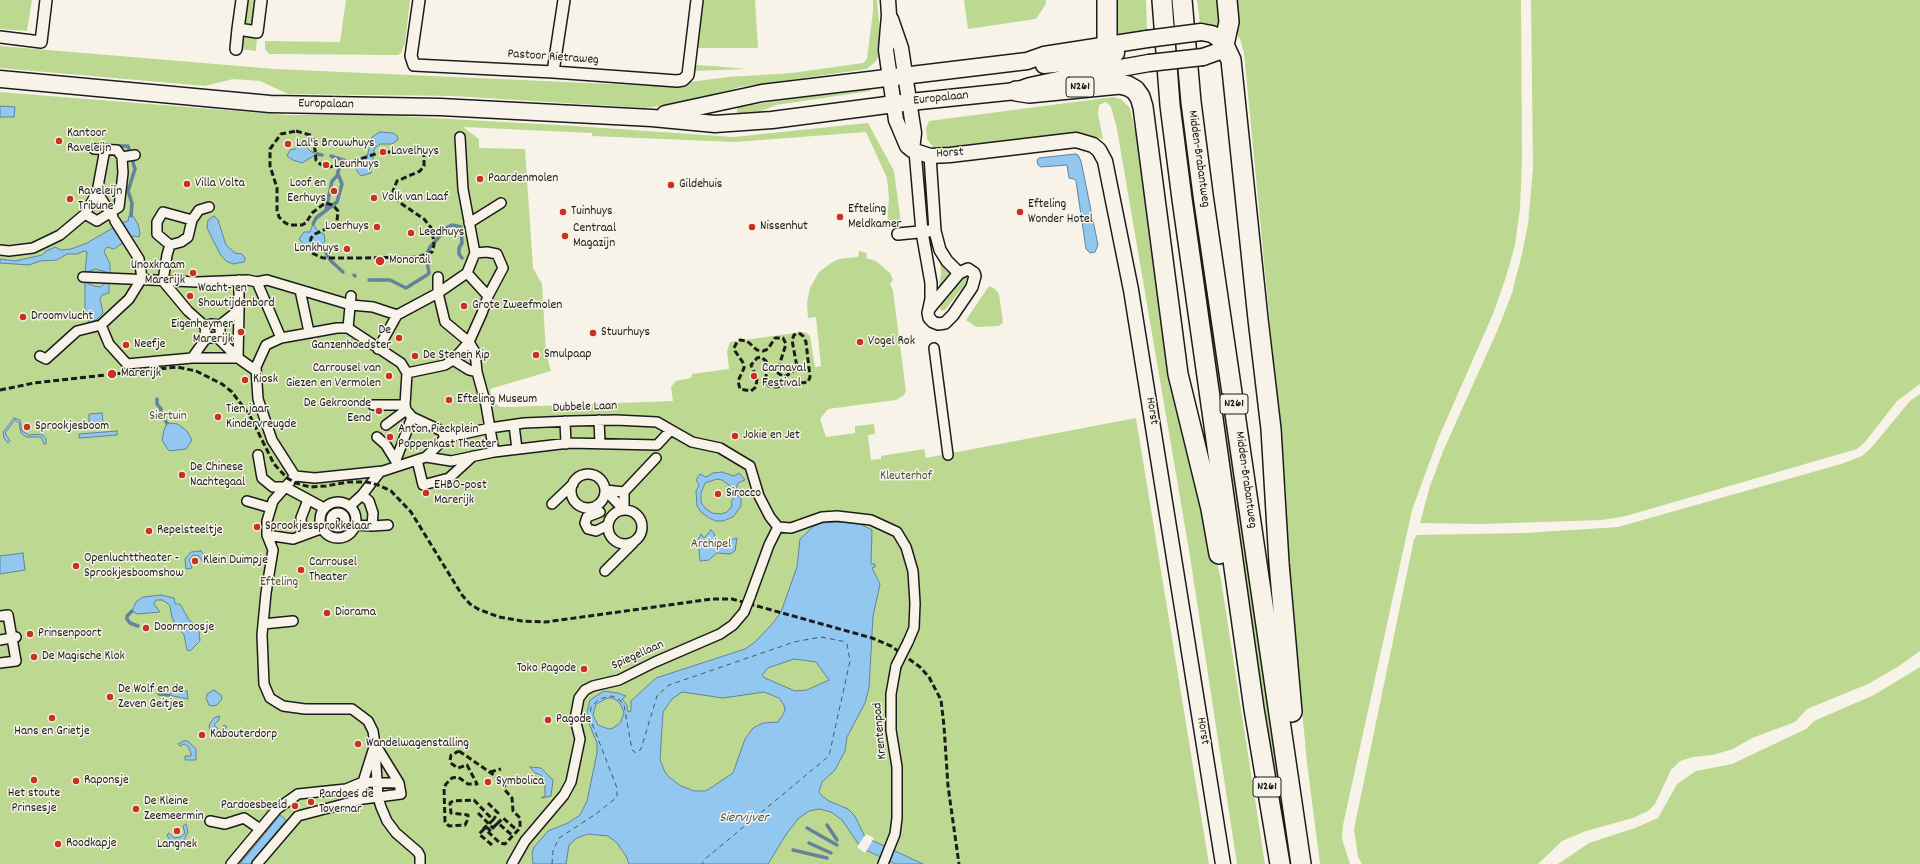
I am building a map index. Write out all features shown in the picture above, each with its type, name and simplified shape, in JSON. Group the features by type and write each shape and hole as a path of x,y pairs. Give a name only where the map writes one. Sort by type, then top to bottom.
{"highway":[{"path":"1105,49 1107,0"},
{"name":"Midden-Brabantweg","path":"1162,0 1170,105 1182,198 1254,709 1280,864"},
{"name":"Midden-Brabantweg","path":"1182,0 1191,102 1203,195 1294,807 1301,864"},
{"path":"1224,45 1229,22 1227,0"},
{"name":"N261","path":"1224,45 1231,60 1271,429 1279,563 1297,776 1294,807"},
{"name":"N261","path":"1016,91 1029,92 1120,84 1135,90 1140,97 1143,107 1178,374 1211,508 1229,611 1254,709"}],"main road":[{"name":"Europalaan","path":"0,79 270,104 440,107 652,118 715,124 772,120 902,103 1016,91 1030,86 1081,75 1148,50 1202,44 1212,34 1224,45 1217,52 1202,44 1148,50 1105,49 1044,55 1027,61 762,93 652,118"}],"street":[{"path":"0,38 41,42 46,0"},
{"path":"236,49 242,0"},
{"path":"238,30 257,32 261,0"},
{"name":"Pastoor Rietraweg","path":"419,0 411,56 414,64 677,81 683,80 688,75 698,0"},
{"path":"553,72 564,0"},
{"path":"888,0 889,14 901,48 898,76 902,103 914,134 914,151 922,232 931,283 932,299 929,309 929,318 932,322 938,324 945,323 953,315 976,280 974,273 971,270 965,270 959,273 929,309"},
{"path":"378,349 397,315 438,293 467,273 474,253 463,189 460,137"},
{"name":"Horst","path":"914,151 930,156 1076,140 1093,145 1099,150 1105,162 1131,290 1223,864"},
{"path":"94,149 117,150 124,157 118,207 114,218"},
{"path":"0,250 8,251 33,248 60,235 85,214 96,192 105,149"},
{"path":"124,157 135,155"},
{"path":"930,156 935,231 940,250 946,261 959,273"},
{"path":"40,356 46,359 77,331 101,325 129,299 142,278 139,259 96,192"},
{"path":"469,223 501,203"},
{"path":"170,245 181,242 188,237 192,220 199,210 210,207"},
{"path":"170,245 158,234 157,222 163,212 192,220"},
{"path":"85,214 97,220 114,218"},
{"path":"898,234 935,231"},
{"path":"170,245 163,281 206,332 214,338 217,337 238,358 255,370"},
{"path":"407,373 444,365 453,360 469,342 488,296 503,268 497,254 487,252 474,253"},
{"path":"467,273 488,296"},
{"path":"83,277 142,278 163,281 197,282 239,280 257,282 267,280 300,290 373,305 397,315"},
{"path":"438,277 438,293 445,322 469,342 475,352 477,372 486,405 494,452"},
{"path":"238,358 239,280"},
{"path":"257,282 281,338"},
{"path":"300,290 308,332"},
{"path":"348,328 351,301"},
{"path":"217,337 220,325 239,310"},
{"path":"192,358 211,324 220,325"},
{"path":"101,325 109,344 127,364 192,358 238,358"},
{"path":"295,476 272,440 258,399 255,370 266,345 281,338 308,332 348,328 401,363 407,373 408,411 397,463"},
{"path":"934,348 948,455"},
{"path":"453,360 469,370 477,372"},
{"path":"374,405 408,411 442,431 445,438 421,458"},
{"path":"386,425 408,411"},
{"name":"Dubbele Laan","path":"445,438 490,428 565,421 599,420 657,422 670,431"},
{"name":"Dubbele Laan","path":"599,420 600,443"},
{"name":"Dubbele Laan","path":"565,421 566,444"},
{"path":"514,425 517,449"},
{"path":"295,476 315,478 380,472 397,463 421,458 451,461 494,452 566,444 600,443 658,445 670,431 692,442 720,448 750,466 759,496 770,517 778,527"},
{"path":"377,437 386,445 397,463"},
{"path":"258,455 259,478 273,487 285,487 332,516"},
{"path":"421,458 423,485 449,478 474,456"},
{"path":"624,510 624,492 656,458"},
{"path":"343,515 362,495 380,472"},
{"path":"552,504 581,476 592,475 601,480 605,490 624,510 634,513 641,522 641,533 605,571"},
{"path":"295,476 273,501 267,521 267,535 273,550 263,624 262,671 264,684 270,698 283,706 294,708 352,709 368,721 373,731 375,744 378,797 381,807 390,826 399,837 418,852 420,856 420,864"},
{"path":"573,484 572,494 577,503 586,507 598,509"},
{"path":"605,490 624,492"},
{"path":"605,490 603,499 598,509 587,517 585,523 588,529 596,531 607,528"},
{"path":"362,495 369,501 373,513 372,526"},
{"path":"302,536 300,518 308,500"},
{"path":"247,501 271,508"},
{"path":"336,502 350,506 356,517 356,524 350,533 340,537 330,536 323,528 321,522 323,510 336,502"},
{"path":"598,509 610,535 618,543 623,544 634,542"},
{"path":"607,528 613,514 624,510"},
{"path":"332,516 339,513 343,515"},
{"path":"332,516 331,521 333,525 339,527 343,526 345,522 343,515"},
{"name":"Krentenpad","path":"778,527 791,528 822,517 838,516 872,520 896,532 906,548 913,571 915,604 914,628 896,666 891,694 891,730 897,767 897,818 895,834 883,864"},
{"path":"356,524 372,526 388,525"},
{"path":"339,527 340,537"},
{"name":"Spiegellaan","path":"513,864 525,841 564,795 572,782 580,739 575,719 579,698 585,690 593,686 619,680 655,662 720,634 733,625 744,612 769,545 778,527"},
{"path":"267,535 293,538 323,528"},
{"path":"0,616 8,615 14,637 16,661 0,664"},
{"path":"263,624 293,621"},
{"path":"0,640 14,637"},
{"path":"363,799 363,782 375,744"},
{"path":"257,864 298,816 363,799 401,794 399,783 375,744"},
{"path":"231,864 277,808 298,794 346,789 363,782 399,783"},
{"path":"210,820 225,824 244,818 260,829"}],"green space":[{"path":"0,0 32,0 27,31 0,29"},
{"path":"246,0 256,0 252,25 248,27 243,23"},
{"path":"346,0 410,0 405,43 401,53 398,55 269,54 265,49 265,41 340,42"},
{"path":"702,0 755,0 758,48 697,48"},
{"path":"873,0 877,0 881,46 877,60 867,69 740,87 689,102 644,108 453,96 288,94 260,81 233,79 205,86 0,68 0,46 275,69 679,87 690,82 728,77 792,73 863,63 867,59"},
{"path":"964,0 1046,0 1046,4 1036,19 968,29"},
{"path":"1115,0 1146,0 1147,34 1117,37"},
{"path":"1197,0 1217,0 1220,28 1200,24"},
{"path":"1233,0 1521,0 1522,161 1520,208 1515,245 1493,314 1438,439 1412,510 1343,825 1342,839 1350,864 1320,864 1307,763 1288,562 1286,491 1244,53 1240,39 1236,33"},
{"path":"1531,0 1920,0 1920,384 1897,401 1865,442 1857,449 1626,516 1602,520 1480,524 1420,523 1430,486 1444,449 1498,329 1512,293 1522,254 1528,224 1533,168"},
{"path":"242,36 257,38 256,51 240,49"},
{"path":"695,65 714,66 747,69 694,71"},
{"path":"1181,69 1294,864 1286,864 1173,70"},
{"path":"869,88 871,90 870,91 776,105 754,114 737,114 737,107"},
{"name":"Efteling","path":"0,92 287,115 380,115 733,137 868,123 894,171 901,223 897,226 887,226 889,198 887,178 866,132 735,142 592,136 592,133 463,127 479,139 479,148 525,149 533,268 542,284 546,353 551,371 490,389 493,402 500,407 509,407 673,401 671,387 676,381 691,378 692,374 729,369 727,351 730,342 802,332 807,333 810,336 815,367 821,366 816,317 808,318 807,302 810,288 819,272 839,259 858,257 859,251 867,253 866,258 876,261 890,273 893,280 890,284 893,291 906,391 904,395 896,400 828,409 820,419 826,437 855,433 855,426 874,424 875,434 868,435 871,460 881,459 881,456 924,449 926,458 1136,418 1209,864 0,864"},
{"path":"1113,97 1121,99 1130,108 1138,143 1172,366 1221,580 1265,864 1237,864 1189,550 1117,129 1111,107 1106,102 1099,105 1098,114 1103,139 1083,134 1031,138 941,149 933,147 927,139 926,128 929,121"},
{"path":"940,261 951,271 952,274 937,295 941,275"},
{"path":"965,276 968,278 968,281 945,310 941,311 940,306"},
{"path":"989,286 995,289 999,294 1003,322 999,326 976,327 966,320"},
{"path":"1920,394 1920,651 1899,666 1868,684 1807,709 1795,722 1752,738 1733,749 1713,755 1693,757 1680,761 1671,770 1655,804 1648,811 1633,818 1586,831 1562,841 1538,864 1362,864 1358,857 1354,829 1414,539 1417,535 1525,533 1618,527 1841,464 1862,456 1871,448 1910,401"},
{"path":"1920,667 1920,864 1558,864 1589,843 1635,828 1658,818 1677,784 1696,771 1732,764 1806,729 1814,721 1874,695"}],"water":[{"path":"0,106 15,107 14,117 0,117"},
{"path":"380,132 393,133 397,136 398,140 392,144 380,144 377,146 374,150 371,173 361,176 357,171 355,164 359,158 367,157 372,137"},
{"path":"300,143 304,144 310,151 317,154 302,163 287,156 290,150 295,149"},
{"path":"1075,154 1078,155 1081,161 1098,245 1095,252 1090,253 1086,249 1076,181 1069,178 1067,165 1041,167 1038,165 1037,160 1039,158"},
{"path":"129,216 133,216 138,224 140,233 139,237 133,236 114,249 107,247 104,251 110,264 110,273 95,269 85,273 87,252 84,251 77,254 67,254 57,260 40,261 29,265 0,263 0,259 15,261 42,255 46,251 55,247 61,250 71,249 87,243 121,223 128,221"},
{"path":"214,216 218,220 226,245 235,253 242,254 245,258 244,262 233,264 226,261 220,254 207,228 208,220"},
{"path":"313,224 318,231 324,234 325,241 322,246 309,247 303,244 299,239 304,232 310,232"},
{"path":"109,281 109,293 102,295 100,299 103,313 96,320 90,322 85,318 85,282 100,287"},
{"path":"102,413 103,422 89,423 89,414"},
{"path":"14,418 20,420 22,431 29,435 42,434 46,439 46,444 44,444 41,437 26,437 21,433 19,423 15,420 5,433 10,441 8,443 4,438 3,432"},
{"path":"167,423 178,424 187,431 192,440 186,449 169,451 162,440"},
{"path":"117,431 117,435 79,438 79,434"},
{"path":"722,472 734,476 739,473 745,480 738,483 736,490 733,490 722,480 717,479 705,483 701,493 701,502 705,508 712,513 721,514 727,512 732,506 731,502 734,495 738,495 741,499 741,506 733,517 723,521 716,521 701,512 697,506 696,491 699,485 696,480 700,474 706,477 713,473"},
{"name":"Siervijver","path":"840,522 860,524 872,530 871,564 875,564 875,567 872,568 880,584 873,616 869,688 865,703 847,737 845,751 835,770 822,782 819,792 829,801 848,809 855,816 865,837 923,864 896,864 861,848 842,820 831,812 819,809 809,811 799,818 787,833 768,864 629,864 626,856 617,843 608,836 588,834 577,838 569,845 566,864 533,864 532,853 534,847 548,831 568,823 580,815 587,801 597,753 597,743 586,716 590,700 604,691 618,693 626,696 622,699 627,705 628,712 631,711 631,701 656,678 745,649 755,642 781,612 797,567 800,539 814,526 821,523","holes":["794,659 816,662 829,680 807,690 795,691 765,678 762,675 768,668","682,692 723,698 764,692 779,698 784,705 785,711 778,722 763,723 753,728 745,739 733,773 705,791 694,791 681,786 669,777 660,760 663,712 672,699","608,698 613,698 620,703 624,713 620,723 609,729 598,725 593,715 596,704"]},
{"path":"711,530 714,533 716,540 728,545 730,540 737,538 735,551 730,554 717,553 709,560 700,561 698,540 701,534 704,538"},
{"path":"201,551 208,559 203,562 199,556 193,555 189,560 192,568 186,569 185,559 191,552"},
{"path":"23,553 25,570 0,574 0,556"},
{"path":"161,595 174,598 175,604 180,604 189,620 195,625 199,632 200,641 190,651 187,650 184,635 172,618 170,606 167,603 162,600 156,600 154,604 160,612 137,614 132,611 136,602 143,597"},
{"path":"214,690 221,695 222,699 217,705 213,706 209,705 206,698 207,694"},
{"path":"187,691 188,699 168,695 174,692"},
{"path":"219,716 219,720 214,725 220,731 224,725 227,727 221,734 215,735 210,732 209,725 214,718"},
{"path":"188,741 196,749 196,760 185,760 185,756 191,756 191,753 188,746 184,744 180,746 178,744"},
{"path":"530,767 541,768 553,780 551,796 541,798 545,796 545,781 541,775 535,773"},
{"path":"280,815 286,820 250,864 240,864"},
{"path":"186,824 188,832 184,840 176,842 169,839 167,835 169,833 174,838 181,837 185,833 183,826"}],"pier":[{"path":"866,834 874,838 865,853 857,847"}],"waterway":[{"path":"115,146 128,146 135,169 128,191 132,203 131,216"},
{"path":"317,154 322,155"},
{"path":"331,156 355,164"},
{"path":"326,210 332,181 337,176 341,160"},
{"path":"313,224 316,218 337,202 342,184 338,174"},
{"path":"369,280 390,280 406,288 427,275 429,273 426,256 430,247 448,227 452,225 461,227 462,243 459,248 459,254 462,258"},
{"path":"322,246 331,261 343,272"},
{"path":"157,399 157,404 161,409 161,415 167,423"},
{"path":"132,611 127,616 127,619 130,623 138,626"},
{"path":"159,694 168,695"},
{"path":"827,825 837,840"},
{"path":"807,828 837,845"},
{"path":"809,843 831,853"},
{"path":"793,850 827,858"}],"ferry route":[{"path":"552,864 553,851 559,838 596,814 617,797 617,788 590,718 591,707 599,699 612,696 620,700 624,705 632,750 636,753 641,749 657,696 669,685 794,642 821,637 842,641 847,644 850,661 829,756 705,859 702,864"}],"railway":[{"path":"296,131 310,135 314,140 316,160 320,164 327,167 340,166 381,152 396,152 415,148 420,150 424,155 424,166 420,171 397,181 393,191 399,202 424,219 432,229 434,245 432,252 418,257 359,258 323,258 312,253 310,249 311,238 315,234 334,225 337,221 338,211 333,205 325,203 312,213 306,223 302,225 289,225 279,217 277,210 277,188 270,166 270,149 281,134 296,131"},
{"path":"799,333 803,336 806,342 810,377 808,382 776,387 769,386 765,380 768,368 766,361 761,357 757,358 751,365 757,378 756,387 751,391 740,389 738,381 744,368 744,364 734,348 737,342 740,340 747,341 757,350 763,351 768,349 775,338 783,338 786,344 778,373 784,377 794,371 797,367 792,340 794,335 799,333"},
{"path":"0,390 34,383 177,367 196,371 222,384 232,392 250,416 274,464 287,478 296,483 310,487 348,482 367,482 391,491 411,512 462,595 470,604 478,609 499,617 522,621 546,622 712,599 732,599 872,638 891,646 920,667 929,677 941,700 948,786 959,864"},
{"path":"459,751 504,782 505,790 512,798 513,811 520,818 520,828 505,844 500,843 484,828 493,820 474,800 453,801 450,803 451,813 468,815 465,825 449,826 445,822 444,788 446,784 452,778 458,777 468,784 477,784 467,765 458,768 450,761 451,755 459,751"},
{"path":"490,772 501,769"},
{"path":"488,803 498,813 493,820"},
{"path":"478,813 493,828 503,818 518,831"},
{"path":"492,845 479,834 486,827 490,830 498,823 513,836"}],"place":[{"name":"Kantoor Raveleijn","path":"59,141"},
{"name":"Lal's Brouwhuys","path":"288,144"},
{"name":"Lavelhuys","path":"383,152"},
{"name":"Leunhuys","path":"326,165"},
{"name":"Paardenmolen","path":"480,179"},
{"name":"Villa Volta","path":"187,184"},
{"name":"Gildehuis","path":"671,185"},
{"name":"Loof en Eerhuys","path":"334,191"},
{"name":"Volk van Laaf","path":"374,198"},
{"name":"Raveleijn Tribune","path":"70,199"},
{"name":"Tuinhuys","path":"563,212"},
{"name":"Efteling Wonder Hotel","path":"1020,212"},
{"name":"Efteling Meldkamer","path":"840,217"},
{"name":"Loerhuys","path":"377,227"},
{"name":"Nissenhut","path":"752,227"},
{"name":"Leedhuys","path":"411,233"},
{"name":"Centraal Magazijn","path":"565,236"},
{"name":"Lonkhuys","path":"347,249"},
{"name":"Monorail","path":"380,261"},
{"name":"Unoxkraam Marerijk","path":"193,273"},
{"name":"Wacht- en Showtijdenbord","path":"190,296"},
{"name":"Grote Zweefmolen","path":"464,306"},
{"name":"Droomvlucht","path":"23,317"},
{"name":"Eigenheymer Marerijk","path":"241,332"},
{"name":"Stuurhuys","path":"593,333"},
{"name":"De Ganzenhoedster","path":"399,338"},
{"name":"Vogel Rok","path":"860,342"},
{"name":"Neefje","path":"126,345"},
{"name":"Smulpaap","path":"536,355"},
{"name":"De Stenen Kip","path":"415,356"},
{"name":"Marerijk","path":"112,374"},
{"name":"Carrousel van Giezen en Vermolen","path":"389,376"},
{"name":"Carnaval Festival","path":"754,376"},
{"name":"Kiosk","path":"245,380"},
{"name":"Efteling Museum","path":"449,400"},
{"name":"De Gekroonde Eend","path":"379,411"},
{"name":"Tien jaar Kindervreugde","path":"218,417"},
{"name":"Sprookjesboom","path":"27,427"},
{"name":"Jokie en Jet","path":"735,436"},
{"name":"Anton Pieckplein Poppenkast Theater","path":"390,437"},
{"name":"De Chinese Nachtegaal","path":"182,475"},
{"name":"EHBO-post Marerijk","path":"426,493"},
{"name":"Sirocco","path":"718,494"},
{"name":"Sprookjessprokkelaar","path":"257,527"},
{"name":"Repelsteeltje","path":"149,531"},
{"name":"Klein Duimpje","path":"195,561"},
{"name":"Openluchttheater - Sprookjesboomshow","path":"76,566"},
{"name":"Carrousel Theater","path":"301,570"},
{"name":"Diorama","path":"327,613"},
{"name":"Doornroosje","path":"146,628"},
{"name":"Prinsenpoort","path":"30,634"},
{"name":"De Magische Klok","path":"34,657"},
{"name":"Toko Pagode","path":"584,669"},
{"name":"De Wolf en de Zeven Geitjes","path":"110,697"},
{"name":"Hans en Grietje","path":"52,718"},
{"name":"Pagode","path":"548,720"},
{"name":"Kabouterdorp","path":"202,735"},
{"name":"Wandelwagenstalling","path":"358,744"},
{"name":"Het stoute Prinsesje","path":"34,780"},
{"name":"Raponsje","path":"76,781"},
{"name":"Symbolica","path":"488,782"},
{"name":"Pardoes de Tovernar","path":"311,802"},
{"name":"Pardoesbeeld","path":"295,806"},
{"name":"De Kleine Zeemeermin","path":"136,809"},
{"name":"Langnek","path":"177,831"},
{"name":"Roodkapje","path":"58,844"}],"park label":[{"name":"Siertuin","path":"168,417"},
{"name":"Kleuterhof","path":"906,477"},
{"name":"Archipel","path":"711,545"}]}
